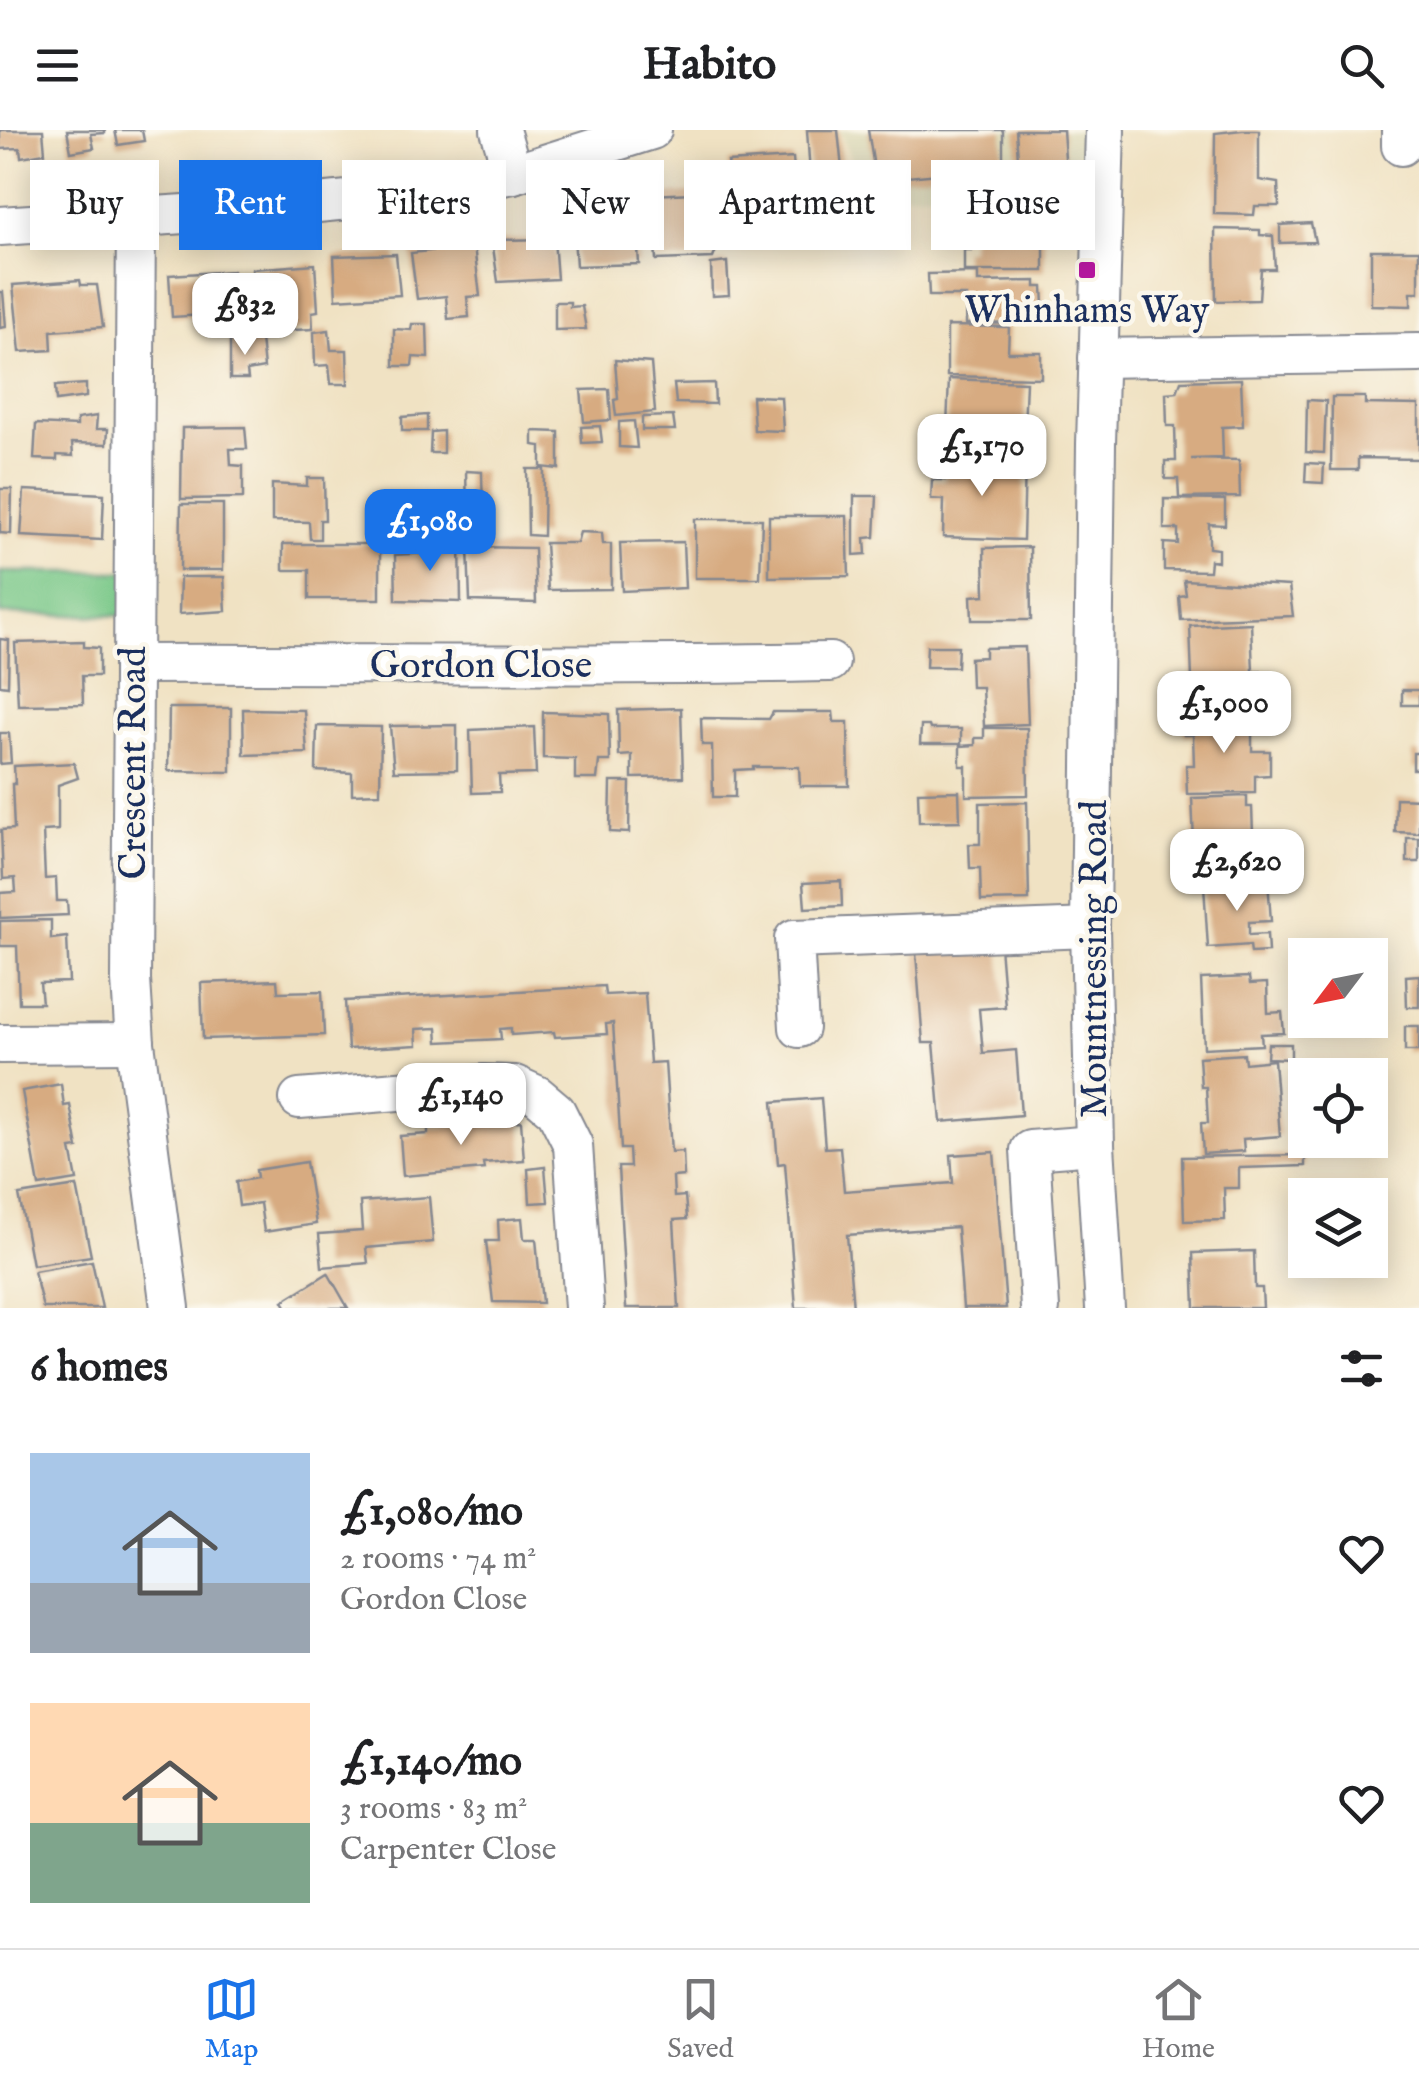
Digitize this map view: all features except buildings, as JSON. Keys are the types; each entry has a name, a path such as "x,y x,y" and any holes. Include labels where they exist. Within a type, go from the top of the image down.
{"street":[{"path":"500,130 513,174"},
{"path":"159,215 247,210 443,187 513,174 652,130"},
{"name":"Mountnessing Road","path":"1105,1308 1095,1144 1090,928 1098,358 1106,130"},
{"path":"0,226 30,224"},
{"name":"Crescent Road","path":"136,250 131,980 135,1043 170,1308"},
{"path":"1098,358 1419,353"},
{"name":"Gordon Close","path":"133,664 830,662"},
{"path":"798,1028 794,939 1090,928"},
{"path":"0,1044 135,1043"},
{"path":"299,1099 484,1084 515,1085 537,1095 556,1111 573,1145 584,1308"},
{"path":"1040,1308 1030,1150 1095,1144"}],"shaded area":[{"path":"839,130 1110,130 1114,189 1095,189 1095,160 931,160 931,193 911,194 911,160 851,160"}],"green space":[{"path":"0,572 134,572 133,616 0,614"}],"place":[{"name":"Whinhams Way","path":"1087,270"}]}
